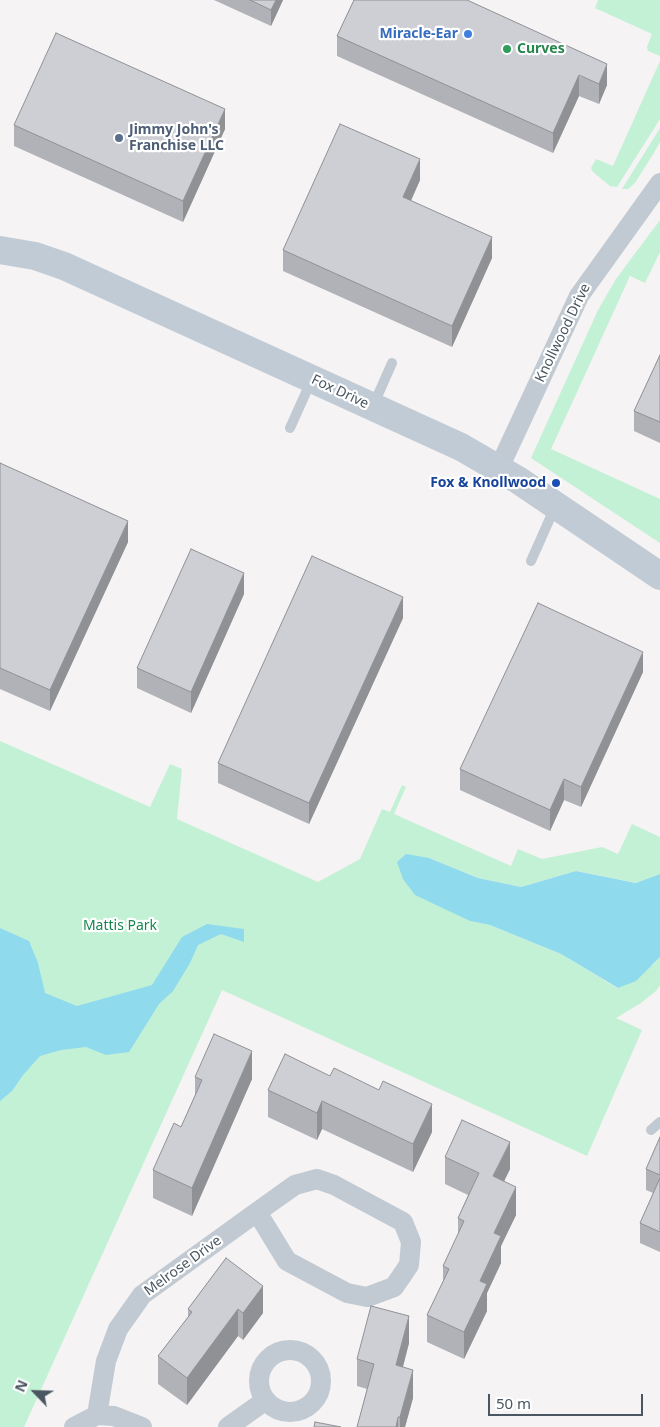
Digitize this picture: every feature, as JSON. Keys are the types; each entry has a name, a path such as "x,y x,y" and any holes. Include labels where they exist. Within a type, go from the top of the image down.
{"street":[{"name":"Knollwood Drive","path":"499,468 578,296 629,224 659,189"},
{"name":"Fox Drive","path":"0,250 35,256 64,266 461,447 499,468 660,576"},
{"name":"Melrose Drive","path":"97,1415 106,1361 118,1329 142,1295 257,1212 295,1185 317,1179 334,1185 403,1222 412,1242 410,1265 394,1288 367,1297 347,1292 287,1262 257,1212"},
{"path":"228,1427 266,1400"},
{"path":"74,1427 97,1415 114,1416 142,1427"}],"lane":[{"path":"373,407 392,363"},
{"path":"290,428 313,379"},
{"path":"531,561 555,507"},
{"path":"651,1130 660,1122"}],"green space":[{"path":"598,0 660,0 660,56 648,51 647,47 652,34 595,8"},
{"path":"660,61 660,119 617,187 610,186 593,172 591,168 596,159 613,166"},
{"path":"660,128 660,142 655,151 635,183 628,189 622,189"},
{"path":"660,220 660,252 645,283 630,276 551,449 660,499 660,543 531,458 598,310 616,279"},
{"name":"Mattis Park","path":"0,741 150,807 170,764 182,769 177,819 318,882 360,859 382,809 390,812 402,785 406,787 394,814 511,866 518,849 542,859 602,847 618,854 632,824 660,837 660,874 637,883 576,871 521,887 478,878 429,858 444,907 470,921 490,925 561,954 617,988 654,964 660,957 660,985 656,991 641,1003 616,1018 642,1030 587,1156 222,990 24,1427 0,1427"}],"water":[{"path":"406,854 429,858 478,878 521,887 576,871 636,883 660,874 660,957 636,981 618,988 561,954 490,925 470,921 415,895 403,879 397,862"},
{"path":"207,924 244,929 244,942 221,934 198,945 190,963 173,991 159,1004 129,1052 106,1055 86,1047 61,1050 40,1056 12,1091 0,1101 0,928 29,941 38,963 45,993 77,1006 152,985 182,937"}],"building":[{"path":"250,0 276,0 271,10"},
{"path":"354,0 467,0 607,64 599,84 579,75 553,133 337,36"},
{"name":"Jimmy John's Franchise LLC","path":"56,33 225,109 183,201 14,125"},
{"path":"340,124 420,159 403,197 492,237 452,326 283,250"},
{"path":"660,355 660,422 634,411"},
{"path":"0,463 128,521 50,690 0,668"},
{"path":"191,549 244,573 191,692 137,668"},
{"path":"312,556 403,597 309,803 218,763"},
{"path":"538,603 643,652 581,787 564,779 550,810 460,769"},
{"path":"214,1034 252,1051 192,1188 153,1170 174,1123 181,1127 202,1080 195,1077"},
{"path":"285,1054 330,1076 334,1068 379,1090 383,1081 432,1104 413,1144 322,1101 317,1113 268,1090"},
{"path":"462,1120 510,1142 493,1176 516,1187 494,1233 501,1236 480,1281 487,1284 464,1332 427,1315 449,1269 443,1266 464,1221 458,1218 479,1173 445,1157"},
{"path":"660,1137 660,1175 646,1169"},
{"path":"660,1178 660,1232 640,1223"},
{"path":"226,1258 263,1286 243,1313 238,1309 187,1378 158,1356 192,1312 188,1309"},
{"path":"371,1306 409,1316 396,1365 413,1370 396,1427 357,1427 374,1364 357,1359"},
{"path":"315,1422 341,1427 314,1427"}],"place":[{"name":"Miracle-Ear","path":"468,34"},
{"name":"Curves","path":"507,49"},
{"name":"Jimmy John's Franchise LLC","path":"119,138"},
{"name":"Fox & Knollwood","path":"556,483"}]}
